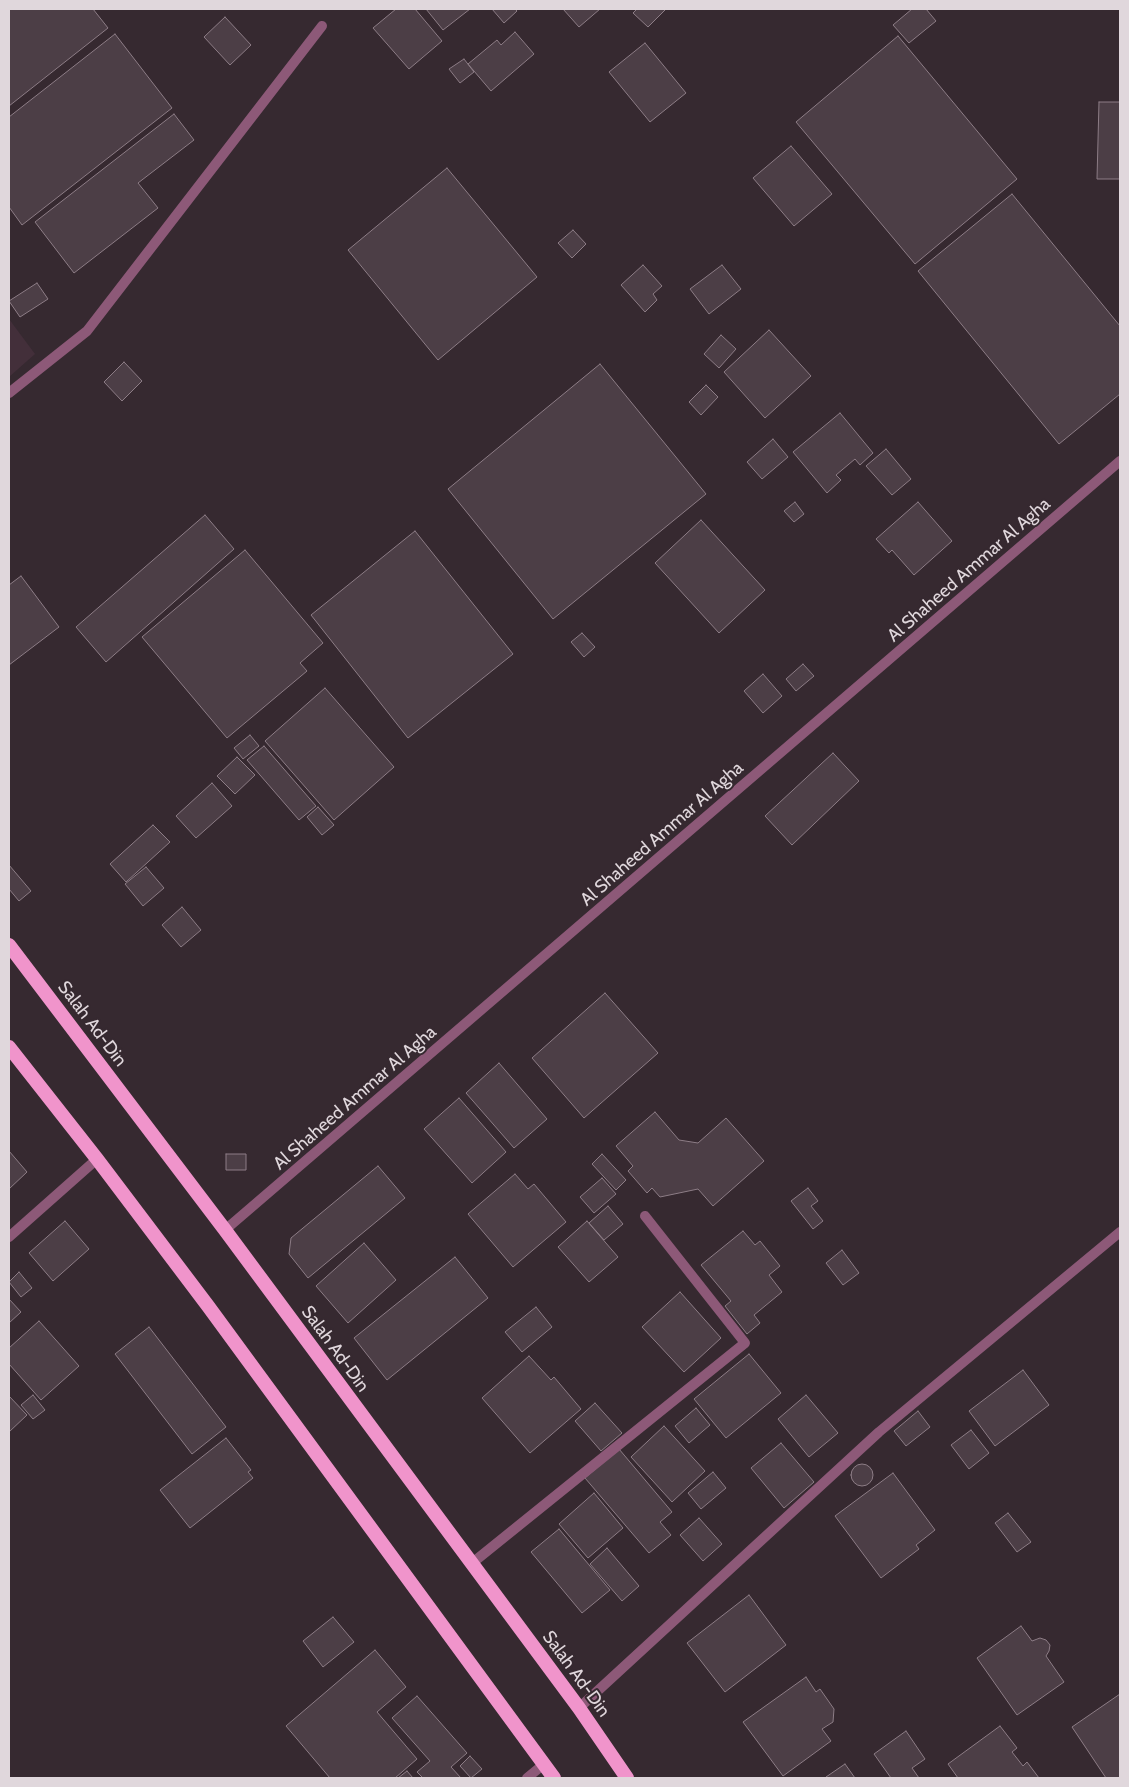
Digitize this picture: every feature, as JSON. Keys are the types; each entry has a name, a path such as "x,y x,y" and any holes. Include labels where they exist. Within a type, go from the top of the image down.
{"highway":[{"name":"Salah Ad-Din","path":"9,945 225,1230 470,1564 579,1708 627,1778"},
{"path":"9,1047 97,1159 243,1354 554,1778"}],"lane":[{"path":"9,394 87,331 322,26"},
{"name":"Al Shaheed Ammar Al Agha","path":"225,1230 1120,462"},
{"path":"9,1237 97,1159"},
{"path":"470,1564 745,1343 645,1216"},
{"path":"579,1708 879,1432 1120,1232"},
{"path":"527,1778 544,1764"}],"shaded area":[{"path":"9,319 35,354 9,377"}],"building":[{"path":"9,9 93,9 108,28 9,106"},
{"path":"396,9 415,9 442,41 409,69 373,28"},
{"path":"426,9 470,9 443,30"},
{"path":"492,9 515,9 517,11 504,23"},
{"path":"563,9 600,9 579,27"},
{"path":"637,9 666,9 648,27 633,13"},
{"path":"912,9 926,9 936,21 909,43 893,25"},
{"path":"225,17 251,45 230,65 204,37"},
{"path":"515,32 534,54 491,91 468,64 497,40 501,45"},
{"path":"115,34 172,108 22,225 9,207 9,117"},
{"path":"898,36 1017,179 915,264 796,122"},
{"path":"645,43 686,93 650,122 609,72"},
{"path":"464,59 474,72 460,83 449,69"},
{"path":"1099,102 1120,102 1120,179 1097,179"},
{"path":"174,114 194,140 138,183 158,208 74,273 35,222"},
{"path":"791,146 832,194 794,226 753,178"},
{"path":"447,168 537,277 438,360 348,250"},
{"path":"1012,194 1120,326 1120,394 1059,444 918,271"},
{"path":"573,230 586,244 572,258 558,243"},
{"path":"643,265 662,286 653,294 657,300 645,312 621,285"},
{"path":"722,265 741,289 709,314 690,289"},
{"path":"37,283 48,299 20,317 9,301"},
{"path":"769,330 811,376 765,418 724,372"},
{"path":"721,335 736,349 719,368 704,354"},
{"path":"124,362 142,381 122,401 104,382"},
{"path":"600,364 706,494 553,619 448,489"},
{"path":"706,385 718,397 701,415 689,402"},
{"path":"840,413 873,453 860,465 855,459 836,475 841,480 827,493 793,452"},
{"path":"773,439 788,457 762,479 747,462"},
{"path":"886,449 911,479 892,495 866,466"},
{"path":"795,502 804,514 794,522 784,511"},
{"path":"918,502 952,541 914,575 892,550 889,553 876,539"},
{"path":"205,515 234,549 106,662 76,627"},
{"path":"701,520 765,590 719,633 655,563"},
{"path":"415,531 513,654 408,738 311,615"},
{"path":"245,550 323,643 300,663 307,671 227,738 142,637"},
{"path":"21,576 59,627 9,665 9,585"},
{"path":"582,633 595,647 584,657 571,642"},
{"path":"803,664 814,676 796,691 786,679"},
{"path":"763,674 782,696 763,713 744,691"},
{"path":"325,688 394,767 334,820 265,741"},
{"path":"250,735 259,746 243,759 234,748"},
{"path":"264,746 316,806 299,820 247,760"},
{"path":"833,753 859,781 792,845 765,816"},
{"path":"237,757 255,775 235,794 217,776"},
{"path":"212,783 232,806 196,838 176,816"},
{"path":"318,807 334,825 322,835 307,817"},
{"path":"153,825 170,842 126,882 110,864"},
{"path":"9,865 31,891 19,901 9,889"},
{"path":"146,867 164,888 143,906 125,884"},
{"path":"182,907 201,930 181,947 162,925"},
{"path":"605,993 658,1053 584,1118 532,1058"},
{"path":"499,1063 547,1119 514,1148 466,1093"},
{"path":"459,1098 506,1152 472,1183 424,1129"},
{"path":"655,1112 679,1140 698,1143 726,1118 764,1161 713,1206 698,1189 660,1197 652,1188 647,1193 628,1171 633,1166 616,1146"},
{"path":"9,1151 27,1172 9,1189"},
{"path":"226,1154 246,1154 246,1170 226,1170"},
{"path":"602,1154 626,1180 616,1190 592,1164"},
{"path":"378,1166 405,1198 308,1278 289,1254 291,1238"},
{"path":"515,1174 528,1189 534,1184 566,1222 513,1267 468,1214"},
{"path":"602,1178 616,1194 594,1213 580,1197"},
{"path":"808,1188 818,1201 811,1206 823,1221 813,1229 791,1201"},
{"path":"608,1206 623,1224 604,1240 589,1223"},
{"path":"65,1221 89,1249 53,1281 29,1253"},
{"path":"587,1221 618,1257 589,1282 558,1247"},
{"path":"743,1231 755,1245 760,1241 780,1266 769,1275 782,1292 754,1315 760,1323 747,1334 725,1306 731,1301 701,1265"},
{"path":"364,1243 396,1280 348,1323 316,1286"},
{"path":"842,1250 859,1273 843,1285 826,1263"},
{"path":"455,1257 488,1298 387,1380 354,1338"},
{"path":"19,1272 32,1288 21,1297 9,1282"},
{"path":"680,1292 721,1338 684,1372 642,1327"},
{"path":"9,1299 21,1312 9,1323"},
{"path":"536,1307 552,1327 522,1352 505,1332"},
{"path":"39,1321 79,1366 41,1400 9,1364 9,1348"},
{"path":"149,1327 226,1427 192,1454 115,1354"},
{"path":"749,1354 781,1393 726,1438 694,1399"},
{"path":"529,1356 551,1380 554,1377 581,1409 530,1453 482,1398"},
{"path":"1023,1370 1049,1405 995,1446 969,1411"},
{"path":"33,1395 45,1410 33,1419 21,1405"},
{"path":"806,1395 838,1433 809,1457 778,1419"},
{"path":"9,1396 27,1415 9,1432"},
{"path":"595,1403 622,1433 601,1451 575,1421"},
{"path":"696,1408 710,1425 689,1443 675,1426"},
{"path":"918,1411 930,1427 906,1446 894,1431"},
{"path":"664,1426 705,1471 672,1502 631,1457"},
{"path":"971,1430 989,1453 969,1469 951,1445"},
{"path":"226,1438 251,1470 248,1472 253,1478 190,1528 160,1490"},
{"path":"781,1443 814,1482 784,1508 751,1468"},
{"path":"619,1449 672,1512 660,1522 671,1535 649,1553 585,1478"},
{"path":"862,1464 870,1467 873,1475 870,1483 862,1486 854,1483 851,1475 854,1467"},
{"path":"713,1472 726,1488 701,1509 688,1493"},
{"path":"893,1473 935,1530 916,1545 919,1549 881,1578 835,1516"},
{"path":"594,1493 623,1528 588,1558 559,1524"},
{"path":"1008,1513 1031,1542 1017,1552 995,1523"},
{"path":"699,1518 722,1544 703,1561 680,1535"},
{"path":"559,1529 610,1590 582,1613 531,1552"},
{"path":"607,1548 639,1586 622,1601 590,1564"},
{"path":"749,1595 786,1645 725,1692 687,1643"},
{"path":"333,1617 354,1642 323,1667 303,1641"},
{"path":"1021,1626 1032,1641 1040,1638 1046,1640 1050,1645 1046,1656 1064,1682 1017,1715 977,1658"},
{"path":"375,1650 406,1687 377,1712 417,1759 395,1778 330,1778 286,1726"},
{"path":"806,1677 816,1692 820,1689 834,1709 833,1722 822,1729 831,1741 783,1776 743,1722"},
{"path":"1120,1694 1120,1778 1106,1778 1072,1727"},
{"path":"417,1696 467,1753 451,1767 461,1778 423,1778 417,1772 430,1761 392,1718"},
{"path":"1000,1726 1017,1748 1012,1752 1023,1766 1027,1762 1039,1778 958,1778 948,1764"},
{"path":"906,1731 925,1759 912,1768 919,1778 891,1778 874,1754"},
{"path":"470,1756 482,1769 471,1778 460,1766"},
{"path":"845,1764 855,1778 826,1778 826,1777"},
{"path":"407,1771 413,1778 398,1778"}]}
